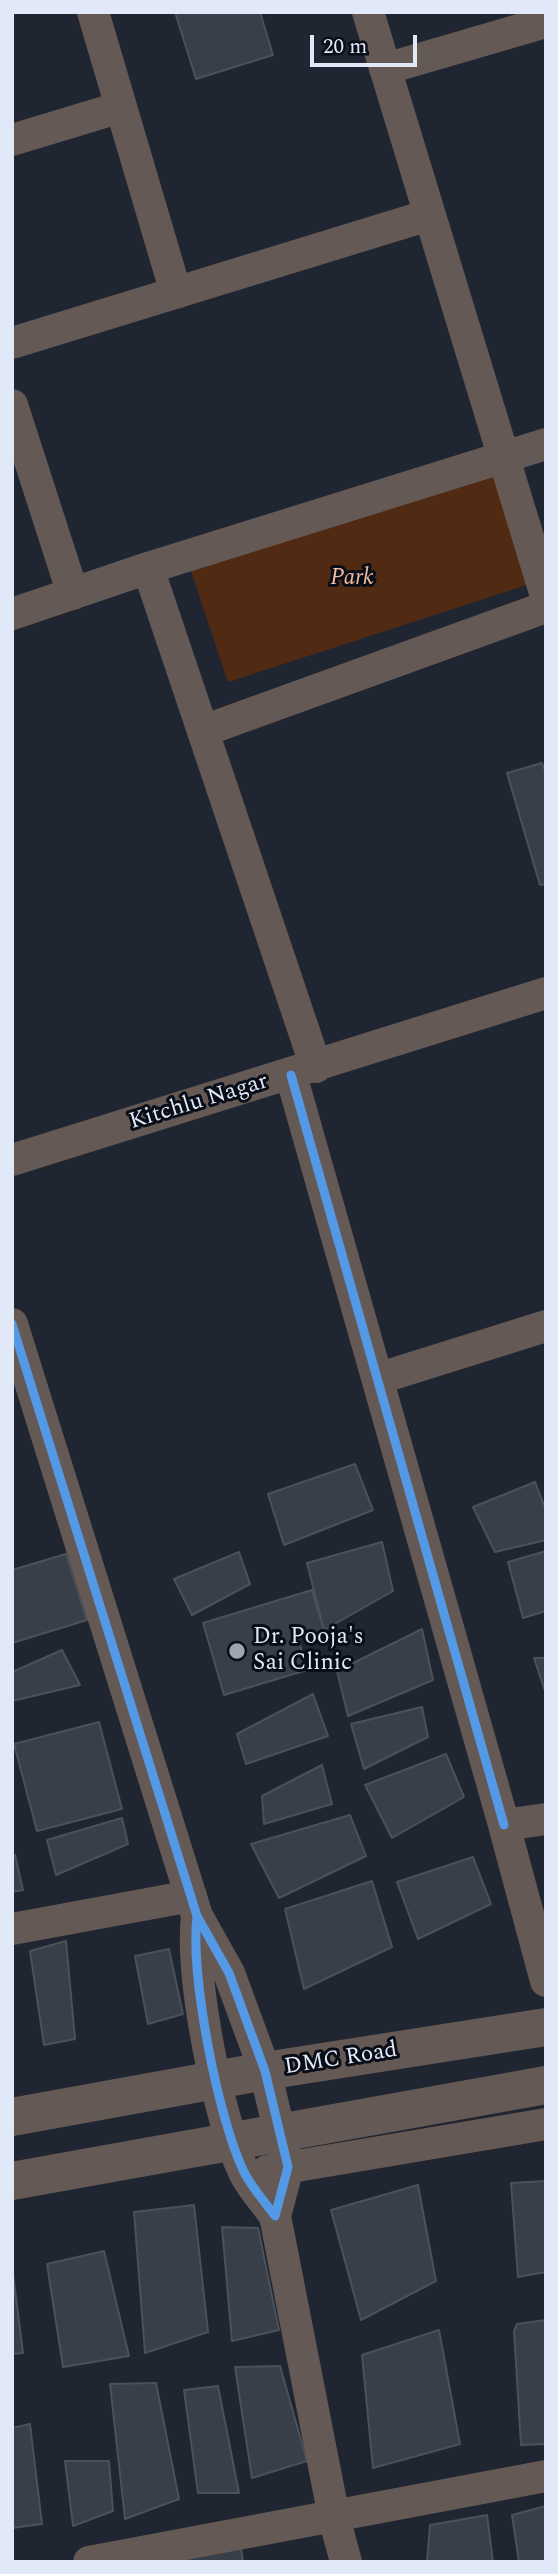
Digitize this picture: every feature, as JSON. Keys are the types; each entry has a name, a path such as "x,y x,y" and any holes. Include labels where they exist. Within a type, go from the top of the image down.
{"street":[{"path":"93,12 176,293"},
{"path":"368,12 546,596"},
{"path":"385,69 546,22"},
{"path":"12,140 121,107"},
{"path":"12,343 429,215"},
{"path":"12,405 73,594"},
{"path":"12,614 148,568 546,444"},
{"path":"148,568 203,731 303,1071 380,1378 546,1981"},
{"path":"203,731 546,607"},
{"name":"Kitchlu Nagar","path":"12,1160 546,993"},
{"path":"12,1324 194,1906 229,1973 265,2071 284,2149 275,2216 334,2517 346,2562"},
{"path":"380,1378 546,1326"},
{"path":"504,1825 546,1819"},
{"path":"12,1929 194,1906"},
{"path":"194,1906 194,1941 200,1993 217,2080 238,2157 275,2216"},
{"name":"DMC Road","path":"12,2117 265,2071 546,2027"},
{"path":"12,2181 238,2157 284,2149 546,2085"},
{"path":"284,2149 546,2123"},
{"path":"89,2562 125,2558 546,2476"}],"green space":[{"name":"Park","path":"493,470 530,584 228,682 190,568"}],"building":[{"path":"175,12 260,12 273,55 196,79"},
{"path":"542,763 546,774 546,884 540,885 507,773"},
{"path":"355,1464 373,1510 284,1545 268,1494"},
{"path":"535,1482 546,1510 546,1540 495,1552 473,1507"},
{"path":"382,1542 393,1591 324,1630 307,1563"},
{"path":"546,1551 546,1611 523,1618 508,1562"},
{"path":"239,1552 250,1584 192,1615 174,1579"},
{"path":"66,1554 87,1620 12,1643 12,1570"},
{"path":"312,1590 324,1630 298,1638 307,1670 224,1695 203,1623"},
{"path":"422,1629 433,1680 348,1716 337,1671"},
{"path":"62,1650 80,1685 12,1701 12,1672"},
{"path":"534,1658 546,1658 546,1694"},
{"path":"313,1694 328,1736 246,1764 237,1734"},
{"path":"422,1707 428,1737 364,1769 351,1724"},
{"path":"99,1722 122,1809 37,1831 14,1744"},
{"path":"446,1754 464,1797 392,1838 365,1785"},
{"path":"322,1765 332,1804 264,1824 262,1796"},
{"path":"350,1815 366,1856 279,1898 251,1844"},
{"path":"122,1818 128,1844 56,1875 47,1840"},
{"path":"12,1855 15,1855 23,1890 12,1892"},
{"path":"473,1857 491,1904 418,1939 397,1882"},
{"path":"372,1881 392,1947 304,1989 285,1909"},
{"path":"66,1941 75,2039 44,2045 30,1951"},
{"path":"169,1949 183,2014 148,2024 135,1956"},
{"path":"546,2181 546,2272 518,2277 511,2183"},
{"path":"418,2185 436,2281 361,2320 331,2210"},
{"path":"194,2205 208,2332 145,2353 134,2212"},
{"path":"222,2227 258,2228 279,2330 232,2341"},
{"path":"104,2251 129,2356 63,2367 47,2264"},
{"path":"12,2266 23,2353 12,2354"},
{"path":"546,2320 546,2444 521,2445 514,2331 517,2324"},
{"path":"439,2330 460,2444 373,2468 362,2355"},
{"path":"280,2366 307,2461 252,2478 235,2367"},
{"path":"156,2383 179,2499 125,2519 110,2384"},
{"path":"218,2386 239,2493 198,2493 184,2390"},
{"path":"30,2424 42,2524 12,2528 12,2428"},
{"path":"65,2461 109,2461 113,2511 73,2526"},
{"path":"546,2506 546,2562 519,2562 512,2515"},
{"path":"487,2515 493,2562 427,2562 430,2525"},
{"path":"241,2547 243,2562 158,2562"}],"cycle path":[{"path":"291,1075 504,1825"},
{"path":"12,1324 197,1916 229,1973 265,2071 288,2167 275,2216 244,2172 225,2118 202,2009 196,1942 197,1916"}],"place":[{"name":"Dr. Pooja's Sai Clinic","path":"237,1651"}]}
